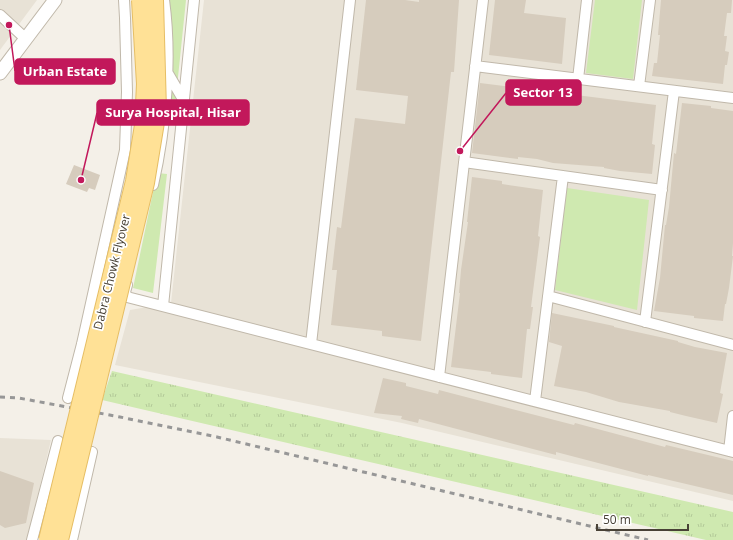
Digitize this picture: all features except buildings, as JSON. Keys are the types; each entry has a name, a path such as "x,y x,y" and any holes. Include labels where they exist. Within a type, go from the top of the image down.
{"main road":[{"name":"Dabra Chowk Flyover","path":"47,540 135,175 143,125 145,84 140,0"},
{"name":"Dabra Chowk Flyover","path":"60,540 146,183 158,110 155,0"}],"street":[{"path":"0,73 55,0"},
{"path":"68,398 82,344 125,150 127,92 124,0"},
{"path":"164,0 168,27 166,100 159,157 148,206 125,292 128,297 731,452 733,416"},
{"path":"163,306 194,0"},
{"path":"311,344 350,0"},
{"path":"439,377 483,0"},
{"path":"578,79 587,0"},
{"path":"639,86 650,0"},
{"path":"0,15 26,39"},
{"path":"475,66 733,98"},
{"path":"166,70 184,102"},
{"path":"646,322 674,91"},
{"path":"464,162 662,190"},
{"path":"535,401 563,176"},
{"path":"548,296 733,345"},
{"path":"32,540 58,442"},
{"path":"72,540 92,452"}],"shaded area":[{"path":"0,0 37,0 0,50"},
{"path":"204,0 733,0 733,501 402,423 115,365 130,310 171,303"},
{"path":"0,438 51,440 27,540 0,540"}],"green space":[{"path":"167,0 186,0 175,106 170,105"},
{"path":"595,0 642,0 633,79 586,73"},
{"path":"157,173 167,174 153,293 133,288"},
{"path":"567,188 649,200 637,310 555,290"},
{"path":"112,371 733,512 733,540 706,540 102,400"}],"railway":[{"path":"0,397 19,398 217,437 648,540"}],"place":[{"name":"Urban Estate","path":"9,25"},
{"name":"Sector 13","path":"460,151"},
{"name":"Surya Hospital, Hisar","path":"81,180"}]}
